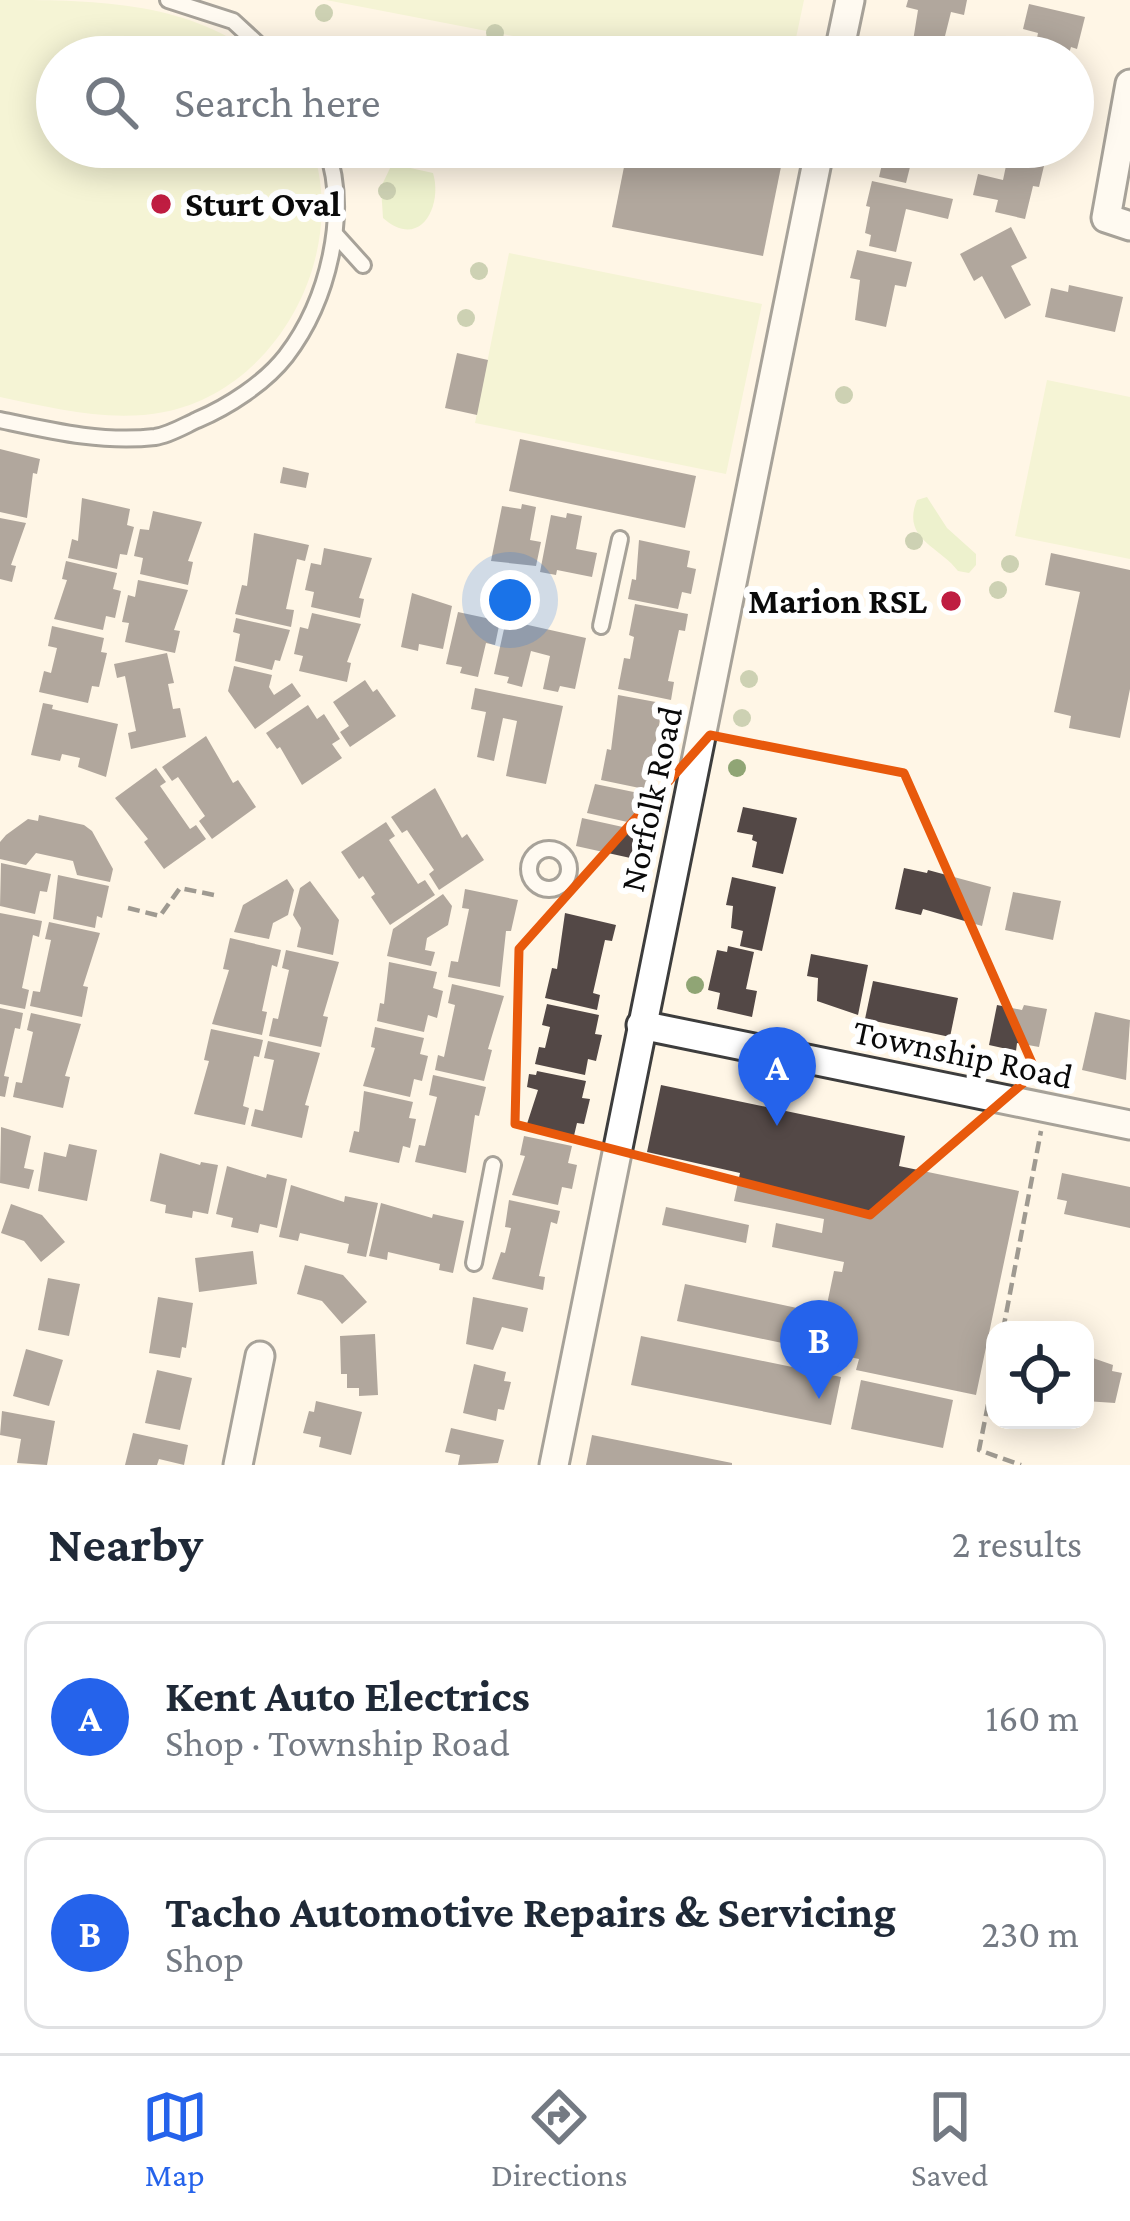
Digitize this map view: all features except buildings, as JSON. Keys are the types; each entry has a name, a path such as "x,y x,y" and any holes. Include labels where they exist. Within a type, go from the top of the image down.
{"street":[{"path":"842,36 850,0"},
{"path":"1130,84 1106,218 1130,226"},
{"name":"Norfolk Road","path":"554,1465 816,168"},
{"name":"Township Road","path":"641,1025 1130,1125"},
{"path":"238,1465 260,1355"}],"lane":[{"path":"168,0 233,21 249,36"},
{"path":"0,420 84,438 159,436 226,408 285,358 321,293 334,234 333,168"},
{"path":"334,234 363,265"},
{"path":"601,626 620,539"},
{"path":"474,1263 493,1166"}],"path":[{"path":"128,908 160,916 180,888 214,895"},
{"path":"1005,1321 1046,1108"},
{"path":"986,1415 979,1450 1021,1465"}],"highlighted area":[{"path":"710,735 904,773 1036,1072 870,1215 515,1124 519,949"}],"green space":[{"name":"Sturt Oval","path":"0,0 136,7 226,36 36,36 36,168 317,168 320,231 311,273 294,312 270,347 240,376 204,399 164,412 82,413 0,397"},
{"path":"326,0 804,0 796,36 513,36"},
{"path":"390,168 433,173 435,199 426,220 408,230 383,218 381,187"},
{"path":"509,253 762,304 726,474 475,423"},
{"path":"1047,380 1130,397 1130,559 1015,536"},
{"path":"927,497 947,528 976,554 976,565 969,573 958,571 918,533 913,513 917,500"}],"place":[{"name":"Sturt Oval","path":"161,204"},
{"name":"Marion RSL","path":"951,601"},
{"name":"Kent Auto Electrics","path":"777,1126"},
{"name":"Tacho Automotive Repairs & Servicing","path":"819,1399"}]}
